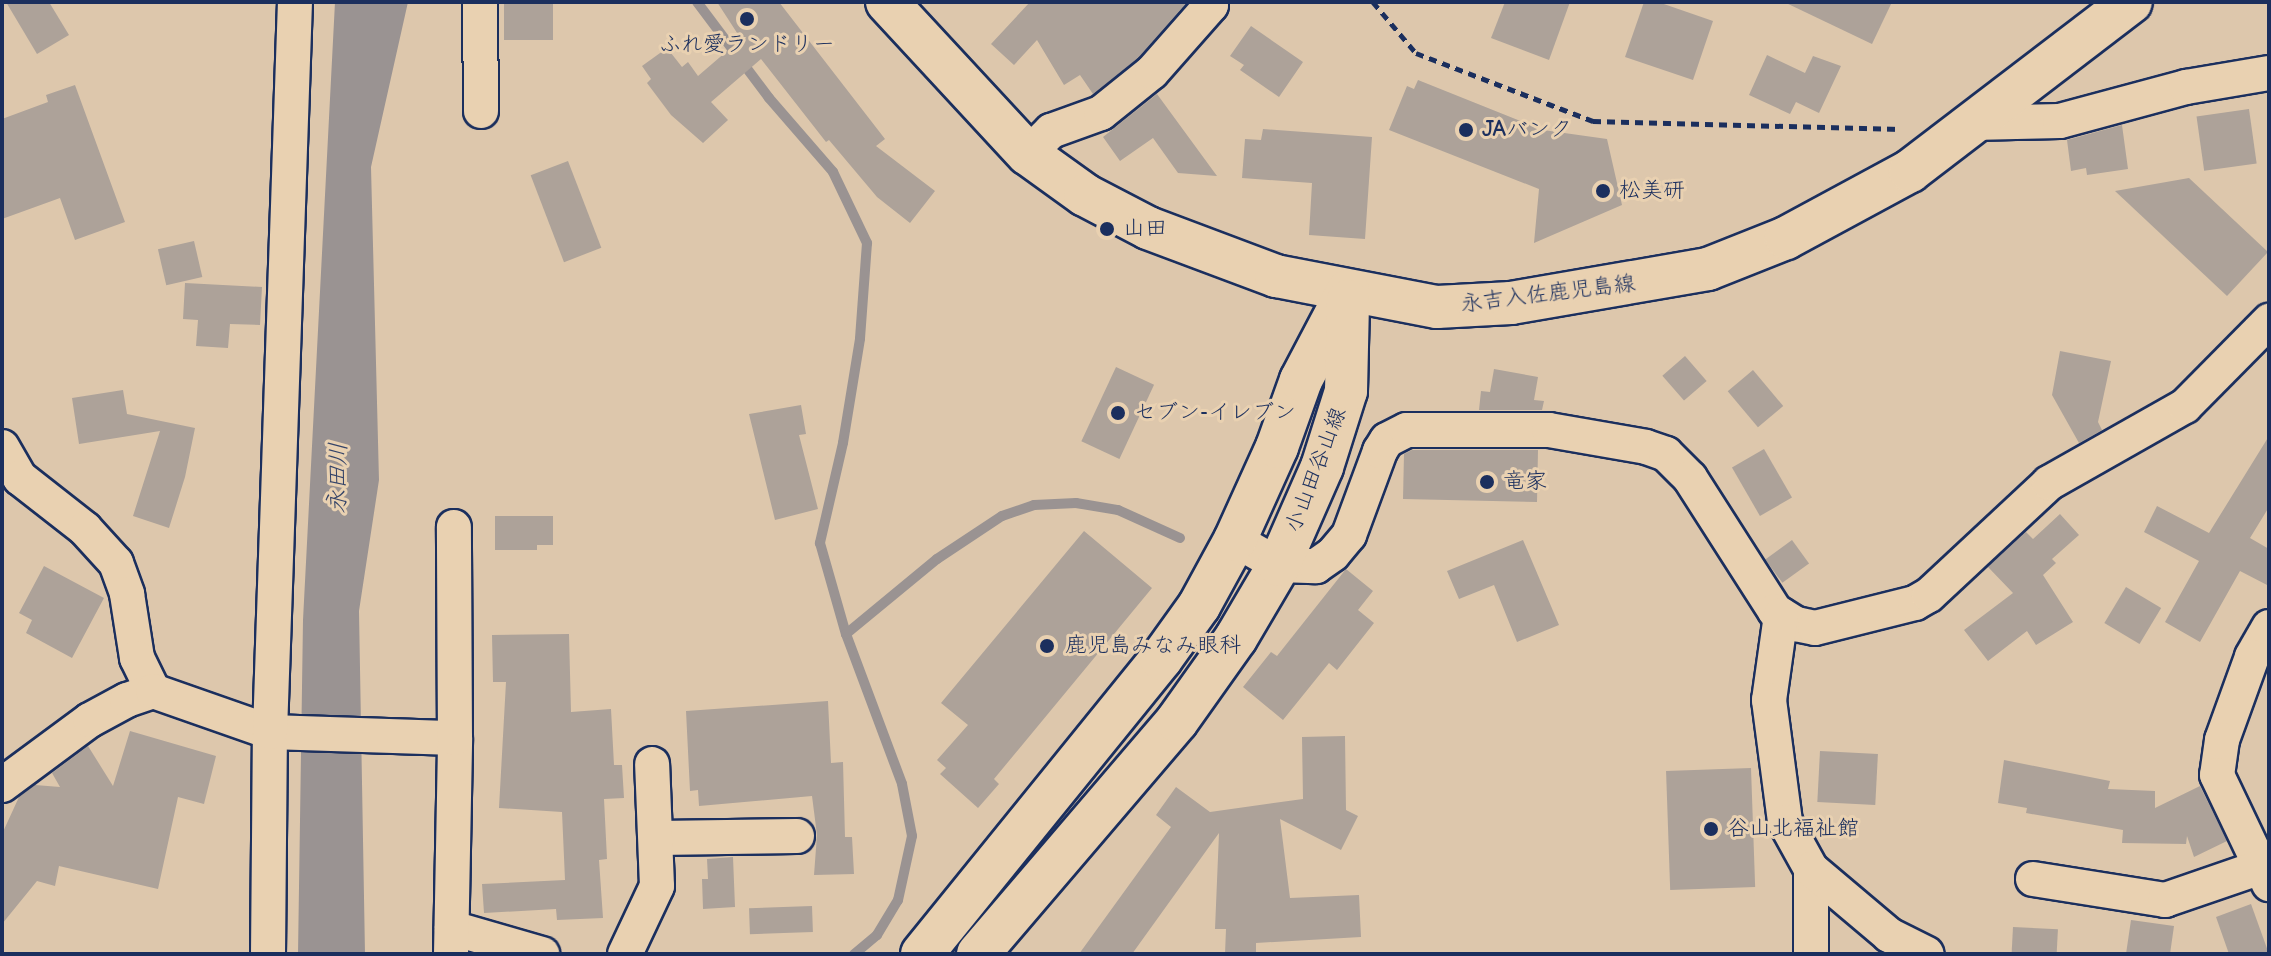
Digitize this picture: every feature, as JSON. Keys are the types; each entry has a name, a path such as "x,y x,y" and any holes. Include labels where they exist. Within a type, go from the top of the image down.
{"main road":[{"name":"永吉入佐鹿児島線","path":"887,2 1028,154 1085,195 1148,228 1276,276 1437,307 1496,304 1599,290 1708,269 1786,238 1910,171 2131,2"},
{"name":"小山田谷山線","path":"922,954 1161,659 1199,606 1235,540 1277,447 1301,380 1348,291"},
{"name":"小山田谷山線","path":"978,954 1177,721 1236,638 1279,565 1322,467 1346,391 1348,291"}],"street":[{"path":"268,954 270,732 295,2"},
{"path":"480,2 481,111"},
{"path":"1028,154 1051,131 1101,113 1152,72 1211,5 1210,2"},
{"path":"1972,123 2060,121 2186,87 2269,73"},
{"path":"1235,540 1279,565 1316,566 1333,554 1349,535 1387,440 1407,430 1549,430 1646,447 1673,460 1690,478 1766,598 1781,615 1796,624 1815,628 1915,603 1929,595 2049,483 2185,406 2269,321"},
{"path":"2,447 20,478 85,529 116,563 127,594 137,658 153,691"},
{"path":"454,527 455,738 451,941 542,954"},
{"path":"1781,615 1769,700 1785,822 1811,869 1889,935 1927,954"},
{"path":"2033,879 2165,900 2266,875 2217,775 2222,740 2252,657 2269,627"},
{"path":"2,785 90,720 127,700 153,691 270,732 455,738"},
{"path":"625,954 657,886 652,764"},
{"path":"657,838 797,836"},
{"path":"1811,869 1811,954"}],"path":[{"path":"1373,2 1416,53 1593,121 1907,130"}],"water":[{"name":"永田川","path":"335,2 408,2 371,167 379,480 359,611 365,954 298,954 303,620"}],"building":[{"path":"6,2 49,2 69,35 37,54"},
{"path":"504,2 553,2 553,40 504,40"},
{"path":"717,2 779,2 885,139 876,146 935,191 910,223 877,197 829,140 826,142 761,59 711,102 728,120 703,143 671,115 647,83 651,79 642,66 667,48 682,67 688,62 698,76 741,39"},
{"path":"1030,2 1187,2 1138,58 1093,94 1080,75 1064,85 1037,40 1014,65 991,44"},
{"path":"1505,2 1570,2 1549,60 1491,38"},
{"path":"1644,2 1658,2 1713,21 1693,80 1625,57"},
{"path":"1784,2 1892,2 1872,44"},
{"path":"1251,26 1303,62 1279,97 1240,70 1244,65 1230,56"},
{"path":"1767,55 1805,73 1813,56 1841,66 1819,113 1796,102 1790,114 1749,95"},
{"path":"1418,80 1543,130 1607,139 1622,205 1534,243 1539,189 1389,130 1407,86 1414,89"},
{"path":"75,85 125,222 75,240 60,198 2,219 2,119 48,102 46,95"},
{"path":"1157,94 1217,176 1178,173 1153,138 1120,161 1103,137"},
{"path":"2249,109 2257,163 2204,171 2197,116"},
{"path":"2122,125 2128,169 2087,175 2086,168 2071,171 2067,140"},
{"path":"1263,129 1372,137 1365,239 1309,235 1312,183 1242,178 1245,139 1261,140"},
{"path":"568,161 601,248 564,262 531,175"},
{"path":"2189,178 2268,252 2227,296 2115,191"},
{"path":"194,241 202,277 166,285 158,249"},
{"path":"185,283 262,287 260,325 230,324 228,348 196,346 198,320 183,319"},
{"path":"2060,351 2111,361 2098,422 2102,430 2079,443 2052,395"},
{"path":"1685,356 1707,381 1684,401 1662,376"},
{"name":"セブン-イレブン","path":"1116,367 1154,385 1119,459 1081,441"},
{"path":"1494,369 1538,377 1534,400 1544,401 1542,410 1479,410 1481,391 1490,392"},
{"path":"1753,370 1783,406 1758,427 1728,391"},
{"path":"123,390 127,414 195,428 185,477 169,528 133,516 160,431 79,444 72,398"},
{"path":"801,405 806,434 799,435 818,509 775,520 749,414"},
{"path":"2269,436 2269,507 2250,538 2269,549 2269,586 2240,571 2200,642 2165,622 2199,561 2144,532 2157,506 2209,533"},
{"path":"1764,449 1792,497 1760,516 1732,468"},
{"path":"1412,450 1538,450 1537,502 1403,499 1404,454"},
{"path":"2060,514 2079,535 2052,559 2056,563 2043,575 2073,622 2036,645 2027,631 1988,661 1964,630 2013,593 1988,567 2026,532 2033,539"},
{"path":"495,516 553,516 553,545 537,545 537,550 495,550"},
{"name":"鹿児島みなみ眼科","path":"1084,531 1152,588 994,779 999,784 978,808 940,774 946,768 937,760 968,725 941,703"},
{"path":"1523,540 1559,625 1517,642 1494,585 1459,599 1447,571"},
{"path":"1792,540 1809,563 1782,583 1765,559"},
{"path":"44,566 104,598 72,658 26,633 32,620 19,613"},
{"path":"1346,569 1373,591 1358,610 1374,623 1337,670 1329,663 1283,720 1243,687 1271,652 1277,656"},
{"path":"2126,587 2161,608 2140,644 2104,623"},
{"path":"569,634 571,712 611,709 614,765 622,765 624,798 604,799 607,859 599,860 603,918 557,920 556,909 484,913 482,884 565,880 562,812 499,808 506,682 493,682 492,635"},
{"path":"828,701 831,763 843,762 845,837 852,837 854,874 814,875 817,835 812,796 699,806 698,790 690,791 686,711"},
{"path":"130,731 216,756 204,804 178,797 158,889 59,866 55,886 37,881 2,924 2,834 19,797 35,785 60,787 52,773 88,746 113,786"},
{"path":"1345,736 1346,810 1358,816 1341,850 1280,819 1290,898 1359,895 1361,937 1256,943 1256,954 1225,954 1226,929 1215,929 1219,833 1132,954 1079,954 1171,827 1156,815 1176,787 1210,812 1303,799 1302,737"},
{"path":"1820,751 1878,754 1875,805 1817,802"},
{"path":"2004,760 2110,781 2108,789 2155,791 2155,808 2200,786 2227,841 2194,857 2187,836 2186,844 2122,843 2123,830 2026,813 2027,808 1998,803"},
{"name":"谷山北福祉館","path":"1751,768 1755,887 1670,890 1666,771"},
{"path":"733,857 735,907 703,909 702,879 708,879 707,859"},
{"path":"2251,904 2269,954 2229,954 2216,917"},
{"path":"812,906 813,932 750,934 749,908"},
{"path":"2131,920 2174,926 2170,954 2126,954"},
{"path":"2013,927 2058,929 2057,954 2012,954"}],"waterway":[{"path":"697,2 769,98 833,172 867,243 860,339 843,443 820,543 846,634 902,784 912,836 898,900 877,935 854,954"},
{"path":"846,634 937,559 1002,516 1034,505 1076,503 1118,510 1180,538"}],"place":[{"name":"ふれ愛ランドリー","path":"747,19"},
{"name":"JAバンク","path":"1466,130"},
{"name":"松美研","path":"1603,191"},
{"name":"山田","path":"1107,229"},
{"name":"セブン-イレブン","path":"1118,413"},
{"name":"竜家","path":"1487,482"},
{"name":"鹿児島みなみ眼科","path":"1047,646"},
{"name":"谷山北福祉館","path":"1711,829"}]}
